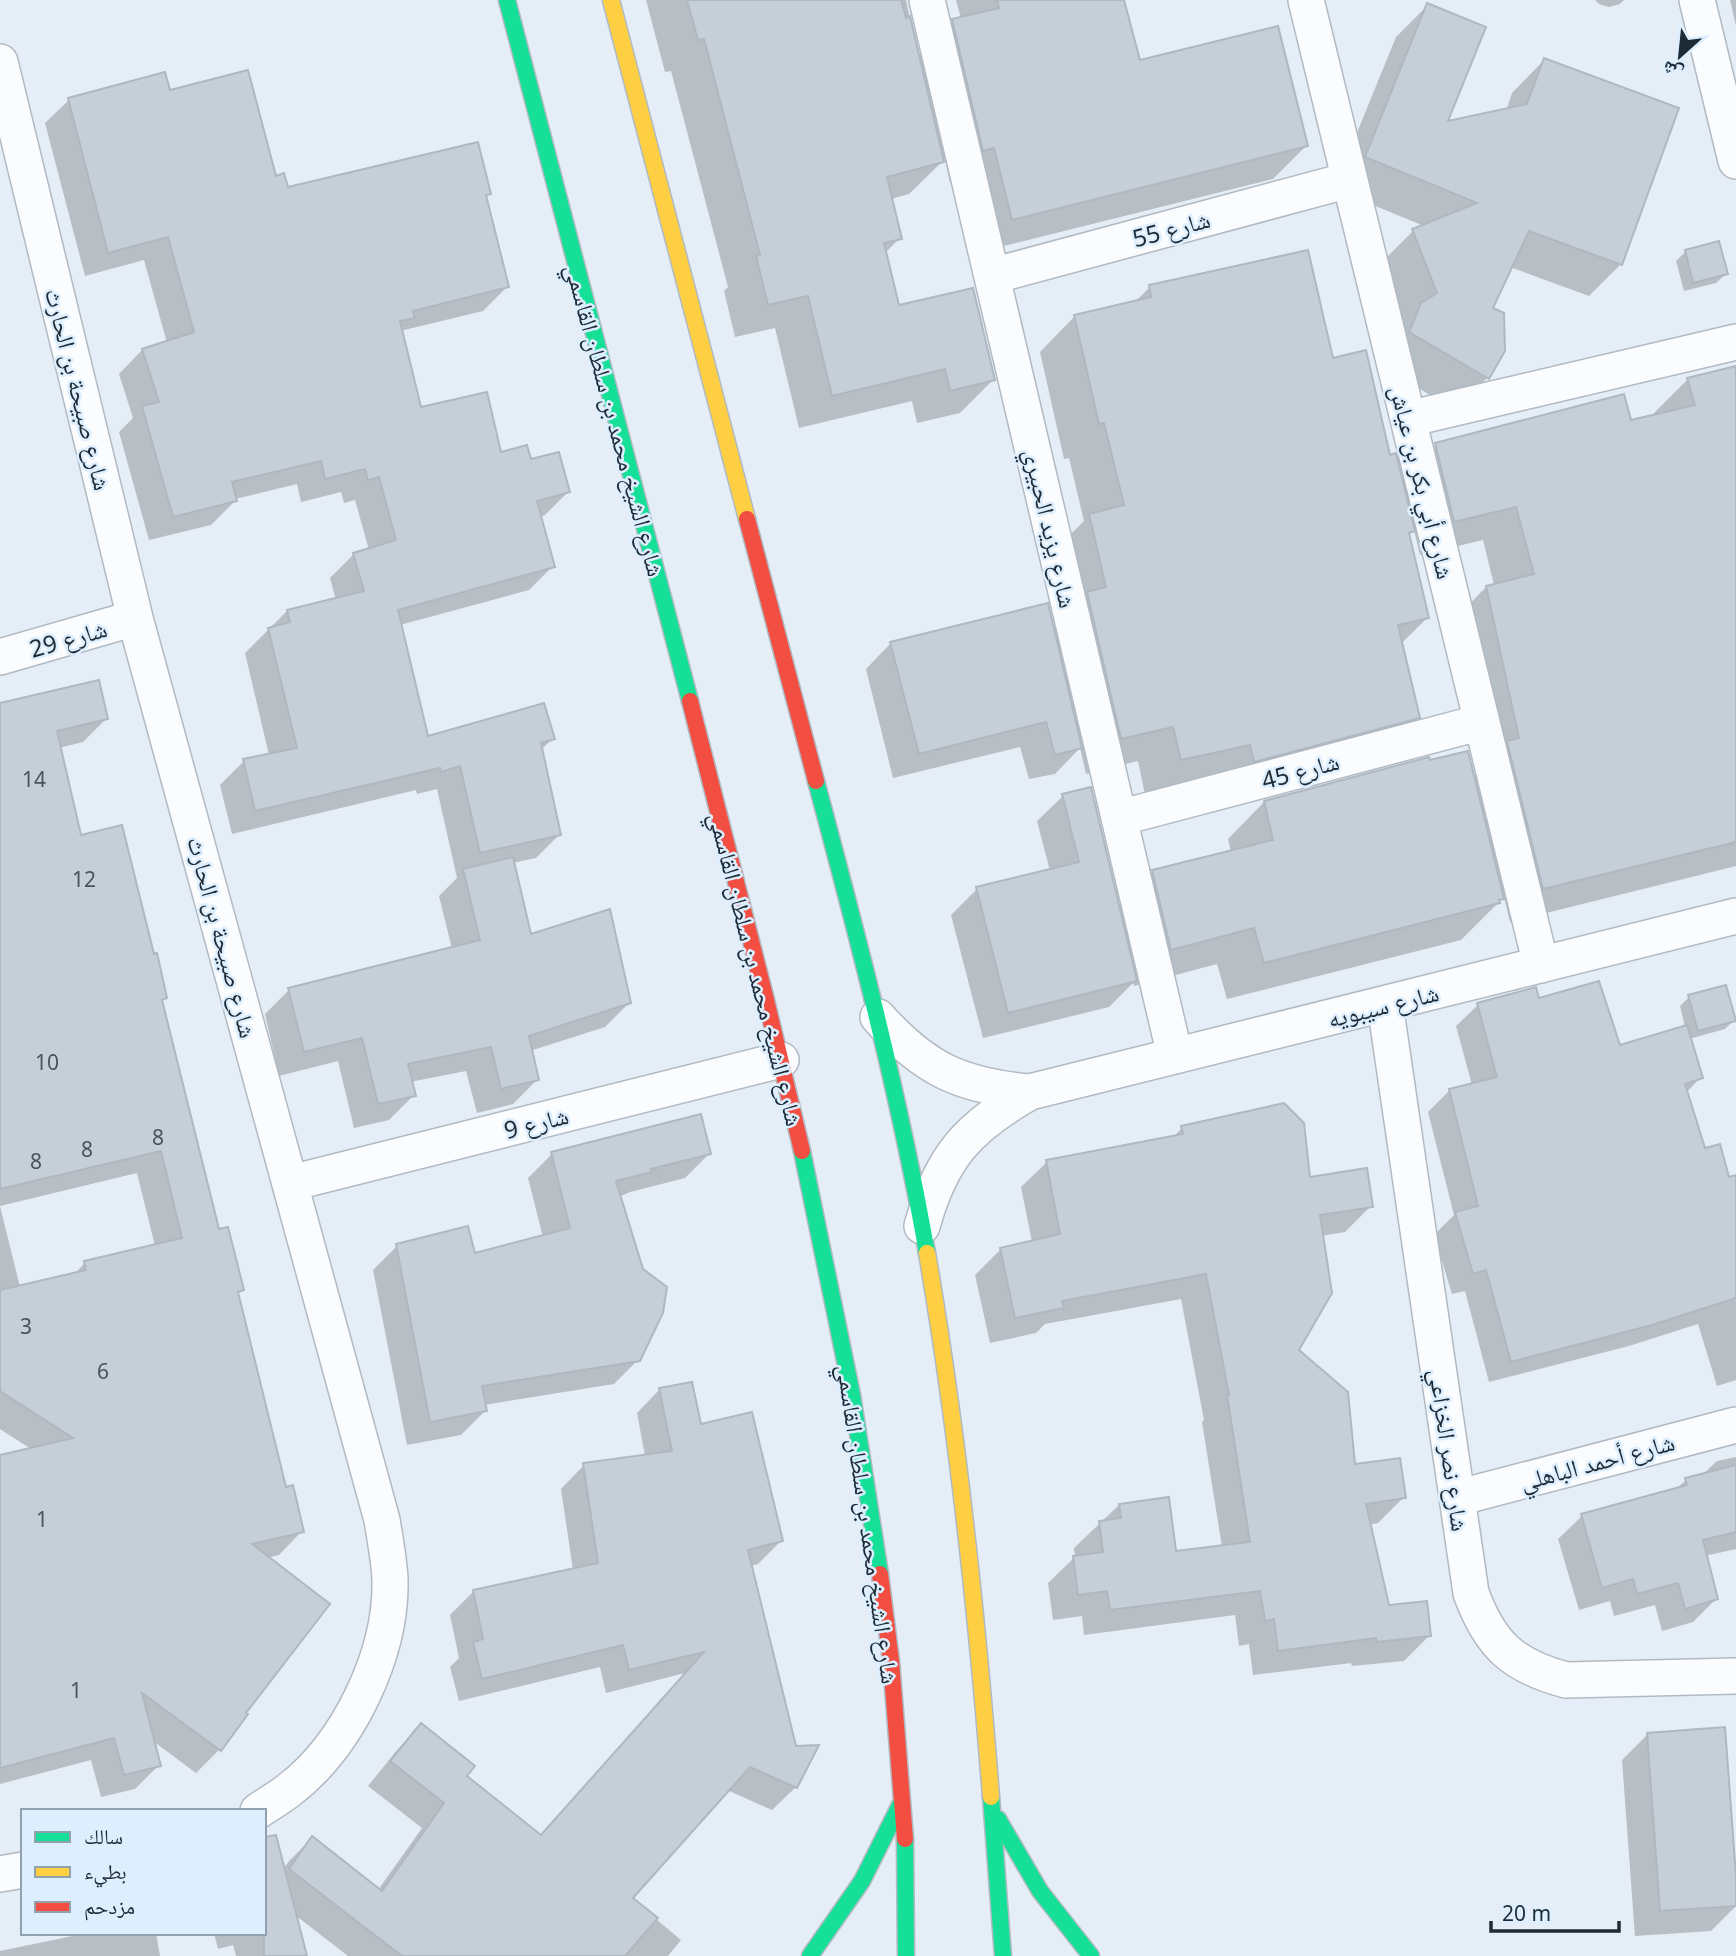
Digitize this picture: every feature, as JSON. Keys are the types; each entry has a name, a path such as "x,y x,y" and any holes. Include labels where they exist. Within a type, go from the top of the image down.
{"main road":[{"name":"شارع الشيخ محمد بن سلطان القاسمي","path":"507,0 752,941 824,1249 858,1431 886,1613 904,1797 906,1956"},
{"path":"611,0 878,1017 922,1226 948,1384 970,1544 1003,1956"},
{"path":"810,1956 862,1881 904,1797"},
{"path":"992,1810 1039,1891 1066,1929 1091,1956"}],"street":[{"name":"شارع يزيد الحبيري","path":"927,0 1175,1056"},
{"name":"شارع أبي بكر بن عياش","path":"1306,0 1541,965"},
{"path":"1697,0 1728,94 1736,162"},
{"name":"شارع صبيحة بن الحارث","path":"0,62 135,618 382,1520 390,1580 384,1639 364,1696 332,1746 290,1789 261,1809"},
{"name":"شارع 55","path":"992,276 1349,180"},
{"path":"1408,419 1736,342"},
{"name":"شارع 29","path":"0,657 135,618"},
{"name":"شارع 45","path":"1119,818 1482,722"},
{"name":"شارع سيبويه","path":"878,1017 901,1043 929,1064 961,1080 995,1089 1030,1091 1736,916"},
{"name":"شارع نصر الخزاعي","path":"1385,1004 1471,1593 1481,1619 1495,1642 1516,1660 1539,1673 1566,1680 1736,1676"},
{"name":"شارع 9","path":"291,1183 780,1060"},
{"name":"شارع سيبويه","path":"922,1226 932,1192 949,1160 971,1132 998,1110 1030,1091"},
{"name":"شارع أحمد الباهلي","path":"1457,1498 1736,1425"},
{"path":"0,1874 21,1870"}],"building":[{"path":"687,0 901,0 906,18 910,16 944,162 887,177 902,239 884,243 899,305 973,288 995,380 950,391 945,369 832,396 808,296 768,305 756,256 760,255 704,39 698,40"},
{"path":"997,0 1124,0 1140,60 1278,26 1308,146 1012,220 994,148 983,151 952,19 999,8"},
{"path":"1427,3 1486,27 1448,121 1527,104 1544,58 1679,108 1622,265 1529,231 1493,308 1504,313 1505,351 1489,379 1409,332 1421,303 1437,293 1412,229 1477,203 1365,157"},
{"path":"248,70 276,176 284,173 288,187 478,142 491,194 486,195 509,287 413,311 415,318 400,321 421,407 487,392 501,452 527,445 531,459 559,452 570,492 537,501 555,567 398,610 428,736 544,703 555,739 541,743 561,835 480,853 460,766 441,772 440,768 255,811 243,759 297,748 268,628 290,622 287,610 364,591 353,553 396,540 379,477 368,480 365,469 325,479 321,461 232,482 237,501 173,517 142,406 159,402 142,349 194,332 168,237 108,253 68,98 165,72 170,90"},
{"path":"1719,241 1728,274 1693,283 1685,250"},
{"path":"1308,250 1333,358 1366,350 1390,455 1396,453 1415,531 1409,533 1429,618 1398,625 1420,718 1254,762 1250,745 1181,760 1173,727 1121,739 1087,592 1106,587 1089,514 1124,505 1104,423 1099,424 1074,315 1151,297 1149,285"},
{"path":"1736,366 1736,842 1543,889 1507,741 1519,738 1486,586 1534,574 1516,507 1454,522 1435,443 1624,394 1631,420 1695,405 1687,378"},
{"path":"1048,603 1082,748 1055,755 1046,722 919,754 890,642"},
{"path":"99,680 108,719 57,731 81,835 122,825 154,954 157,953 167,998 162,1000 219,1229 228,1227 244,1290 238,1292 286,1487 293,1485 304,1532 252,1544 330,1604 246,1713 248,1714 221,1751 142,1693 161,1766 124,1775 114,1738 0,1768 0,1455 73,1438 0,1391 0,1290 86,1270 84,1261 182,1238 161,1151 0,1189 0,703"},
{"path":"1468,751 1504,899 1499,900 1500,903 1264,963 1254,928 1171,950 1152,870 1273,840 1264,801 1429,757 1430,760"},
{"path":"1091,787 1137,981 1008,1013 976,887 1079,862 1062,794"},
{"path":"513,857 531,934 610,909 631,1003 529,1036 539,1080 501,1089 491,1047 408,1064 416,1096 378,1104 362,1038 304,1052 288,988 480,940 463,869"},
{"path":"1599,981 1620,1045 1687,1025 1703,1078 1685,1084 1705,1148 1720,1144 1729,1177 1736,1175 1736,1298 1652,1325 1511,1362 1486,1270 1473,1274 1455,1212 1478,1206 1449,1089 1497,1077 1477,1003 1536,987 1539,998"},
{"path":"1726,985 1736,1021 1698,1031 1688,995"},
{"path":"1284,1103 1304,1123 1310,1177 1367,1168 1373,1207 1320,1215 1332,1293 1299,1350 1348,1392 1355,1464 1400,1458 1406,1498 1366,1504 1389,1605 1427,1601 1431,1636 1377,1642 1376,1638 1278,1651 1274,1619 1265,1621 1260,1591 1110,1610 1107,1591 1078,1595 1073,1556 1103,1552 1099,1521 1121,1518 1119,1504 1169,1497 1176,1551 1250,1542 1229,1395 1206,1274 1062,1301 1064,1308 1015,1318 1000,1248 1060,1234 1046,1160 1183,1134 1181,1126"},
{"path":"701,1114 711,1154 616,1181 643,1269 667,1287 663,1313 640,1361 482,1386 487,1411 430,1422 396,1244 468,1226 475,1253 570,1228 551,1152"},
{"path":"692,1382 701,1424 752,1412 783,1541 748,1550 796,1746 819,1745 797,1788 750,1767 633,1898 658,1918 625,1956 402,1956 289,1869 312,1836 382,1891 444,1803 390,1761 421,1723 475,1766 467,1776 541,1835 704,1652 629,1670 623,1645 482,1679 473,1642 483,1639 473,1590 598,1563 583,1463 672,1451 659,1388"},
{"path":"1736,1465 1736,1532 1703,1540 1718,1599 1685,1609 1678,1583 1637,1594 1633,1579 1602,1588 1581,1514 1687,1485 1685,1478"},
{"path":"1725,1727 1736,1906 1660,1911 1647,1733"},
{"path":"276,1835 307,1956 264,1956 266,1837"}],"traffic: fast":[{"path":"507,0 690,701"},
{"path":"816,781 891,1075 927,1253"},
{"path":"802,1151 852,1395 880,1574"},
{"path":"991,1797 1003,1956"},
{"path":"810,1956 862,1881 900,1805"},
{"path":"998,1819 1040,1891 1091,1956"},
{"path":"905,1839 906,1956"}],"traffic: slow":[{"path":"611,0 747,519"},
{"path":"927,1253 965,1524 991,1797"}],"traffic: jam":[{"path":"747,519 816,781"},
{"path":"690,701 802,1151"},
{"path":"880,1574 891,1661 905,1839"}]}
